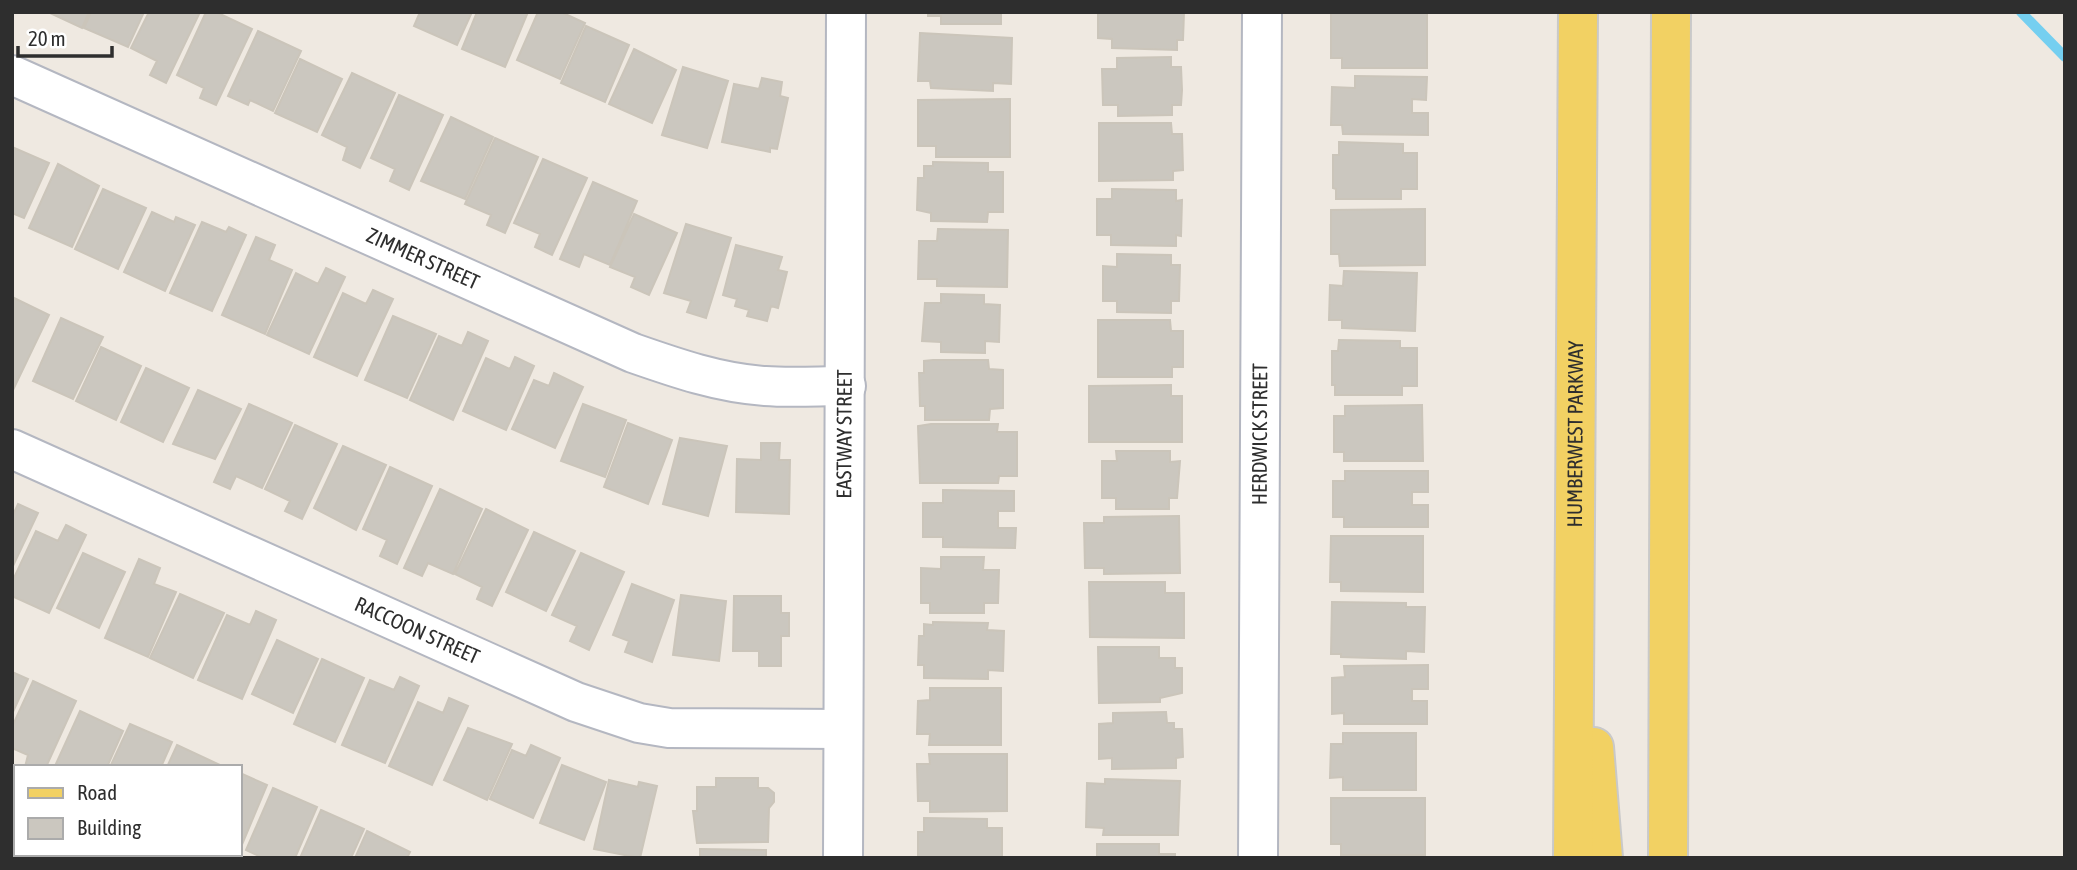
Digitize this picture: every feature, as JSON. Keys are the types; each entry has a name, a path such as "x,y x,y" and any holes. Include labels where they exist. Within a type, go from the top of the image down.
{"main road":[{"name":"HUMBERWEST PARKWAY","path":"1573,858 1578,12"},
{"path":"1668,858 1671,12"},
{"path":"1574,589 1600,786 1603,858"}],"street":[{"name":"EASTWAY STREET","path":"843,858 846,12"},
{"name":"HERDWICK STREET","path":"1258,858 1262,12"},
{"name":"ZIMMER STREET","path":"12,75 633,353 684,371 731,382 765,386 846,386"},
{"name":"RACCOON STREET","path":"12,449 576,702 639,723 669,728 843,729"}],"building":[{"path":"48,12 89,12 82,28"},
{"path":"91,12 144,12 128,47 84,28"},
{"path":"149,12 200,12 166,83 150,75 157,61 131,48"},
{"path":"206,12 216,12 252,29 216,105 200,98 204,88 177,75"},
{"path":"420,12 472,12 457,45 414,26"},
{"path":"477,12 528,12 505,67 462,49"},
{"path":"538,12 561,12 585,23 560,79 517,60"},
{"path":"928,12 1001,12 1001,24 941,24 941,16 928,16"},
{"path":"1098,12 1184,12 1183,40 1177,40 1177,50 1112,48 1112,39 1098,38"},
{"path":"1331,12 1427,13 1427,68 1342,68 1342,58 1331,58"},
{"path":"586,26 629,45 605,102 561,83"},
{"path":"258,31 301,51 273,111 250,100 248,105 228,96"},
{"path":"920,33 1012,38 1011,84 993,83 993,91 931,88 930,81 918,81"},
{"path":"634,49 676,70 652,123 609,104"},
{"path":"1171,57 1171,67 1181,67 1182,90 1181,105 1172,105 1172,115 1118,116 1118,105 1103,105 1102,69 1117,69 1117,58"},
{"path":"300,59 342,79 317,132 275,113"},
{"path":"683,67 728,81 707,148 662,135"},
{"path":"352,73 395,93 360,168 343,160 347,147 322,135"},
{"path":"1355,76 1427,77 1426,100 1412,99 1412,113 1428,113 1428,135 1343,134 1342,125 1331,125 1332,87 1355,88"},
{"path":"762,78 782,82 780,96 788,98 777,149 770,148 770,152 722,142 734,84 759,89"},
{"path":"399,95 443,115 409,190 390,181 395,169 371,158"},
{"path":"1010,99 1010,157 936,157 936,146 918,146 918,100"},
{"path":"451,117 493,137 465,199 421,181"},
{"path":"1099,123 1171,123 1172,134 1182,134 1183,170 1173,171 1173,180 1099,181"},
{"path":"495,138 538,157 505,233 487,225 491,215 465,204"},
{"path":"1339,142 1403,144 1403,153 1417,153 1417,189 1401,189 1401,199 1336,199 1336,189 1333,188 1333,155 1339,155"},
{"path":"12,147 49,163 24,218 12,213"},
{"path":"543,159 587,178 552,255 535,247 540,234 514,223"},
{"path":"933,162 988,163 988,172 1003,172 1003,212 988,212 987,222 931,221 931,213 917,210 918,178 924,178 924,166 933,166"},
{"path":"58,164 99,186 72,247 29,228"},
{"path":"593,182 637,201 610,265 584,254 579,267 560,259"},
{"path":"103,189 146,208 118,269 75,249"},
{"path":"1112,189 1176,190 1176,201 1182,200 1181,236 1176,235 1176,246 1111,245 1111,235 1097,235 1097,199 1112,199"},
{"path":"1425,209 1425,265 1340,266 1339,254 1331,254 1331,210"},
{"path":"152,212 174,222 176,217 195,225 165,291 124,272"},
{"path":"634,214 677,233 649,295 631,287 635,277 610,267"},
{"path":"202,222 226,232 229,227 246,235 212,311 170,293"},
{"path":"686,224 731,238 706,318 687,312 691,301 664,293"},
{"path":"938,229 1008,230 1007,287 937,286 937,279 918,279 919,241 937,241"},
{"path":"256,237 275,245 269,260 292,270 265,334 222,315"},
{"path":"736,245 782,257 778,270 787,272 778,308 771,306 767,321 747,316 749,310 735,306 737,299 723,295"},
{"path":"1117,254 1171,255 1171,265 1180,265 1179,301 1171,301 1171,313 1117,312 1117,301 1103,301 1103,266 1117,267"},
{"path":"326,268 345,277 309,354 267,335 296,273 318,284"},
{"path":"1344,271 1417,273 1415,331 1342,328 1342,320 1329,320 1330,285 1343,286"},
{"path":"373,290 393,299 357,376 314,357 343,293 366,304"},
{"path":"941,294 984,295 984,304 1000,305 999,342 985,341 985,353 941,352 941,342 922,341 925,303 941,303"},
{"path":"12,297 49,315 13,390 12,389"},
{"path":"393,316 436,334 407,398 365,380"},
{"path":"61,318 103,337 73,399 33,381"},
{"path":"1098,320 1170,320 1171,331 1183,331 1183,367 1172,367 1172,377 1098,377"},
{"path":"468,332 488,341 453,420 410,400 439,336 462,346"},
{"path":"1339,340 1400,341 1400,348 1417,348 1417,386 1402,386 1402,395 1335,395 1335,385 1332,385 1332,351 1338,351"},
{"path":"101,347 141,366 116,420 76,401"},
{"path":"515,357 534,366 506,430 463,411 486,358 510,369"},
{"path":"988,360 989,369 1003,370 1003,408 990,409 989,420 925,420 925,406 920,406 919,373 924,373 924,361"},
{"path":"146,368 189,388 163,442 121,422"},
{"path":"554,373 583,387 555,448 512,429 534,380 549,386"},
{"path":"1171,385 1171,396 1182,396 1182,442 1089,442 1089,386"},
{"path":"198,390 241,409 215,459 173,444"},
{"path":"249,404 292,423 262,488 236,476 230,489 214,482"},
{"path":"583,404 626,420 605,477 561,461"},
{"path":"1422,405 1423,461 1344,461 1344,452 1334,452 1334,416 1345,416 1345,406"},
{"path":"628,423 672,440 648,504 604,487"},
{"path":"998,424 997,432 1017,432 1017,476 999,476 998,483 920,483 918,426"},
{"path":"295,425 337,444 302,519 285,511 290,501 265,489"},
{"path":"680,438 727,446 708,516 663,504"},
{"path":"761,443 780,443 779,460 790,460 789,514 736,512 737,459 761,460"},
{"path":"343,446 386,465 356,530 314,508"},
{"path":"1116,451 1170,451 1170,462 1180,461 1177,498 1169,498 1169,509 1116,509 1116,498 1102,498 1102,461 1117,461"},
{"path":"390,467 432,486 397,564 380,556 387,540 363,529"},
{"path":"1345,471 1428,471 1428,492 1412,492 1412,505 1428,505 1428,527 1344,527 1344,517 1333,517 1333,481 1345,481"},
{"path":"440,489 482,509 453,574 428,563 422,576 404,568"},
{"path":"943,490 1014,491 1014,511 998,511 998,528 1016,528 1015,548 943,547 943,537 923,537 923,503 943,503"},
{"path":"18,504 38,513 12,568 12,517"},
{"path":"486,509 528,530 492,606 477,599 482,587 455,574"},
{"path":"1179,516 1180,573 1104,574 1104,568 1085,568 1084,523 1104,523 1104,517"},
{"path":"66,525 86,535 49,613 12,596 12,582 36,531 58,541"},
{"path":"534,532 575,551 546,611 506,592"},
{"path":"1331,536 1423,536 1423,592 1341,591 1341,582 1330,582"},
{"path":"83,553 125,572 99,628 57,608"},
{"path":"581,553 624,572 589,650 570,641 577,626 552,615"},
{"path":"941,557 984,557 983,570 999,570 998,603 984,603 984,613 930,613 930,603 921,603 921,568 941,569"},
{"path":"139,559 160,568 154,584 176,592 148,657 105,638"},
{"path":"1089,582 1165,582 1165,593 1184,593 1184,638 1090,637"},
{"path":"632,584 674,600 652,662 625,652 629,641 613,635"},
{"path":"180,594 224,613 193,678 150,658"},
{"path":"681,595 726,601 719,661 673,655"},
{"path":"734,596 781,596 781,613 789,613 789,636 781,636 781,666 759,666 759,651 733,651"},
{"path":"1332,602 1406,603 1406,607 1425,607 1424,652 1406,651 1406,659 1341,657 1341,654 1331,654"},
{"path":"256,611 276,620 242,699 198,680 227,615 250,625"},
{"path":"933,622 988,623 987,630 1004,631 1003,671 988,670 988,679 924,678 924,665 918,665 919,636 924,636 924,624 933,625"},
{"path":"277,640 318,659 293,713 252,694"},
{"path":"1098,647 1159,647 1159,658 1175,658 1175,668 1182,668 1182,693 1160,698 1160,702 1099,703"},
{"path":"322,659 364,678 335,742 294,724"},
{"path":"1428,665 1428,689 1412,689 1412,701 1427,701 1427,724 1344,724 1344,713 1332,714 1332,678 1345,677 1344,666"},
{"path":"12,672 28,679 12,714"},
{"path":"400,677 419,686 385,763 342,745 370,680 394,690"},
{"path":"33,681 76,701 47,765 26,765 28,755 12,748 12,727"},
{"path":"930,688 1001,688 1001,745 929,745 930,734 917,734 918,701 930,700"},
{"path":"449,698 468,706 432,785 389,766 418,702 443,713"},
{"path":"80,711 123,731 108,765 55,765"},
{"path":"1166,712 1167,723 1174,723 1174,729 1182,729 1183,757 1176,758 1176,768 1112,769 1112,758 1099,759 1099,724 1113,723 1113,713"},
{"path":"130,724 172,742 162,765 111,765"},
{"path":"468,728 512,744 487,800 444,780"},
{"path":"1343,733 1416,733 1416,790 1343,790 1343,777 1330,778 1331,744 1343,744"},
{"path":"177,745 220,765 168,765"},
{"path":"531,745 560,758 533,818 490,799 512,750 526,756"},
{"path":"929,754 1007,754 1007,811 930,812 930,801 918,801 917,764 930,764"},
{"path":"562,765 606,782 584,840 540,823"},
{"path":"242,774 267,785 242,845"},
{"path":"716,778 758,778 758,788 768,788 774,793 774,802 769,808 768,842 697,843 693,811 697,811 697,787 716,787"},
{"path":"1105,779 1180,781 1178,835 1103,835 1104,828 1086,827 1087,783 1105,784"},
{"path":"609,780 638,787 639,782 657,786 640,858 594,849"},
{"path":"273,788 317,807 295,858 263,858 246,850"},
{"path":"1331,798 1425,798 1425,855 1341,855 1341,844 1331,844"},
{"path":"321,810 364,829 351,858 300,858"},
{"path":"924,818 987,819 987,828 1002,828 1002,858 918,858 918,832 924,832"},
{"path":"367,831 410,852 407,858 355,858"},
{"path":"1097,844 1159,844 1159,854 1175,854 1175,858 1097,858"},
{"path":"700,849 766,850 766,858 700,858"}],"waterway":[{"path":"2021,12 2065,57"}]}
